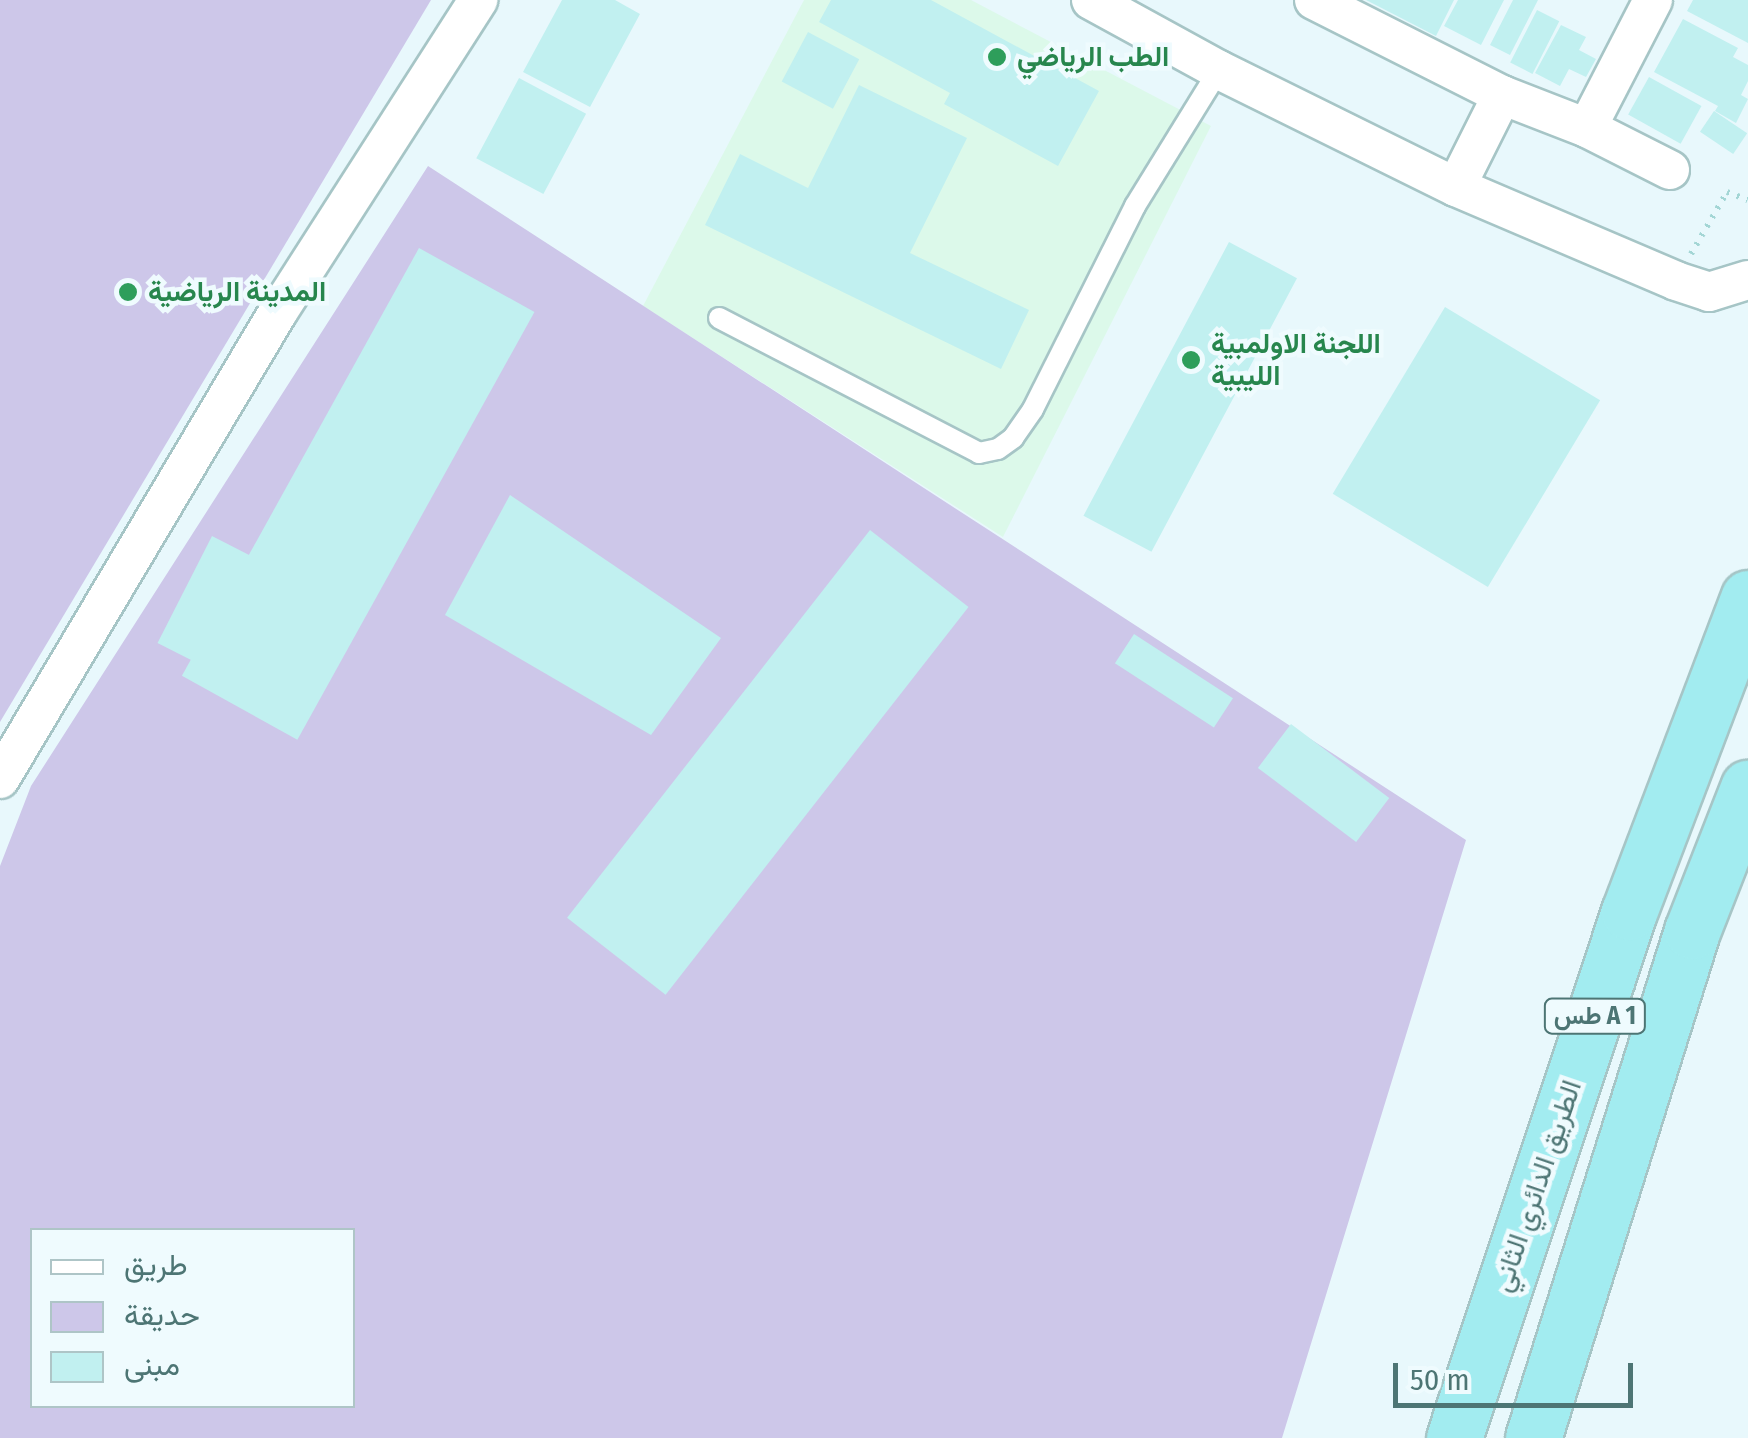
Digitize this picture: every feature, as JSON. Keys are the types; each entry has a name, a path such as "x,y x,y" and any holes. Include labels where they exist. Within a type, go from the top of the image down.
{"highway":[{"name":"الطريق الدائري الثاني","path":"1454,1438 1629,912 1748,598"},
{"name":"طس A 1","path":"1533,1438 1692,931 1748,788"}],"street":[{"path":"0,779 278,312 478,0"},
{"path":"1091,0 1218,70 1456,187 1676,281 1709,292 1748,280"},
{"path":"1587,128 1650,1"},
{"path":"1321,2 1502,95 1587,128 1670,170"},
{"path":"1456,187 1502,95"}],"lane":[{"path":"719,318 979,453 998,450 1014,438 1033,410 1134,206 1218,70"}],"path":[{"path":"1676,281 1727,192 1748,200"}],"shaded area":[{"path":"804,0 971,0 1211,126 1003,537 643,306"}],"green space":[{"name":"المدينة الرياضية","path":"0,0 431,0 0,722"},
{"path":"428,166 1466,840 1282,1438 0,1438 0,866 31,786"}],"building":[{"path":"562,0 615,0 640,14 590,107 523,72"},
{"path":"831,0 931,0 1099,91 1058,166 944,104 950,93 819,22"},
{"path":"1366,0 1454,0 1436,36"},
{"path":"1458,0 1504,0 1481,45 1444,26"},
{"path":"1513,0 1538,0 1510,55 1490,45"},
{"path":"1693,0 1748,0 1748,43 1687,11"},
{"path":"1537,10 1559,21 1532,74 1510,63"},
{"path":"1683,19 1738,48 1733,57 1748,65 1748,81 1741,95 1748,99 1736,123 1715,111 1718,106 1654,72"},
{"path":"1561,25 1586,37 1579,50 1596,59 1586,77 1569,69 1560,86 1535,73"},
{"path":"808,32 859,59 833,109 782,81"},
{"path":"1649,77 1701,106 1681,144 1628,115"},
{"path":"519,78 586,114 543,194 476,158"},
{"path":"859,85 967,138 910,253 1029,310 1001,369 705,225 740,154 808,188"},
{"path":"1714,111 1747,133 1733,154 1700,132"},
{"path":"1229,242 1297,278 1151,552 1083,516"},
{"path":"419,248 534,312 297,740 182,676"},
{"path":"1445,307 1600,400 1488,587 1333,494"},
{"path":"510,495 721,638 651,735 445,615"},
{"path":"870,530 969,607 666,995 567,918"},
{"path":"212,536 253,557 199,664 158,643"},
{"path":"1134,634 1233,698 1214,728 1115,663"},
{"path":"1291,724 1389,798 1356,842 1258,768"}],"place":[{"name":"الطب الرياضي","path":"997,57"},
{"name":"المدينة الرياضية","path":"128,292"},
{"name":"اللجنة الاولمبية الليبية","path":"1191,360"}]}
